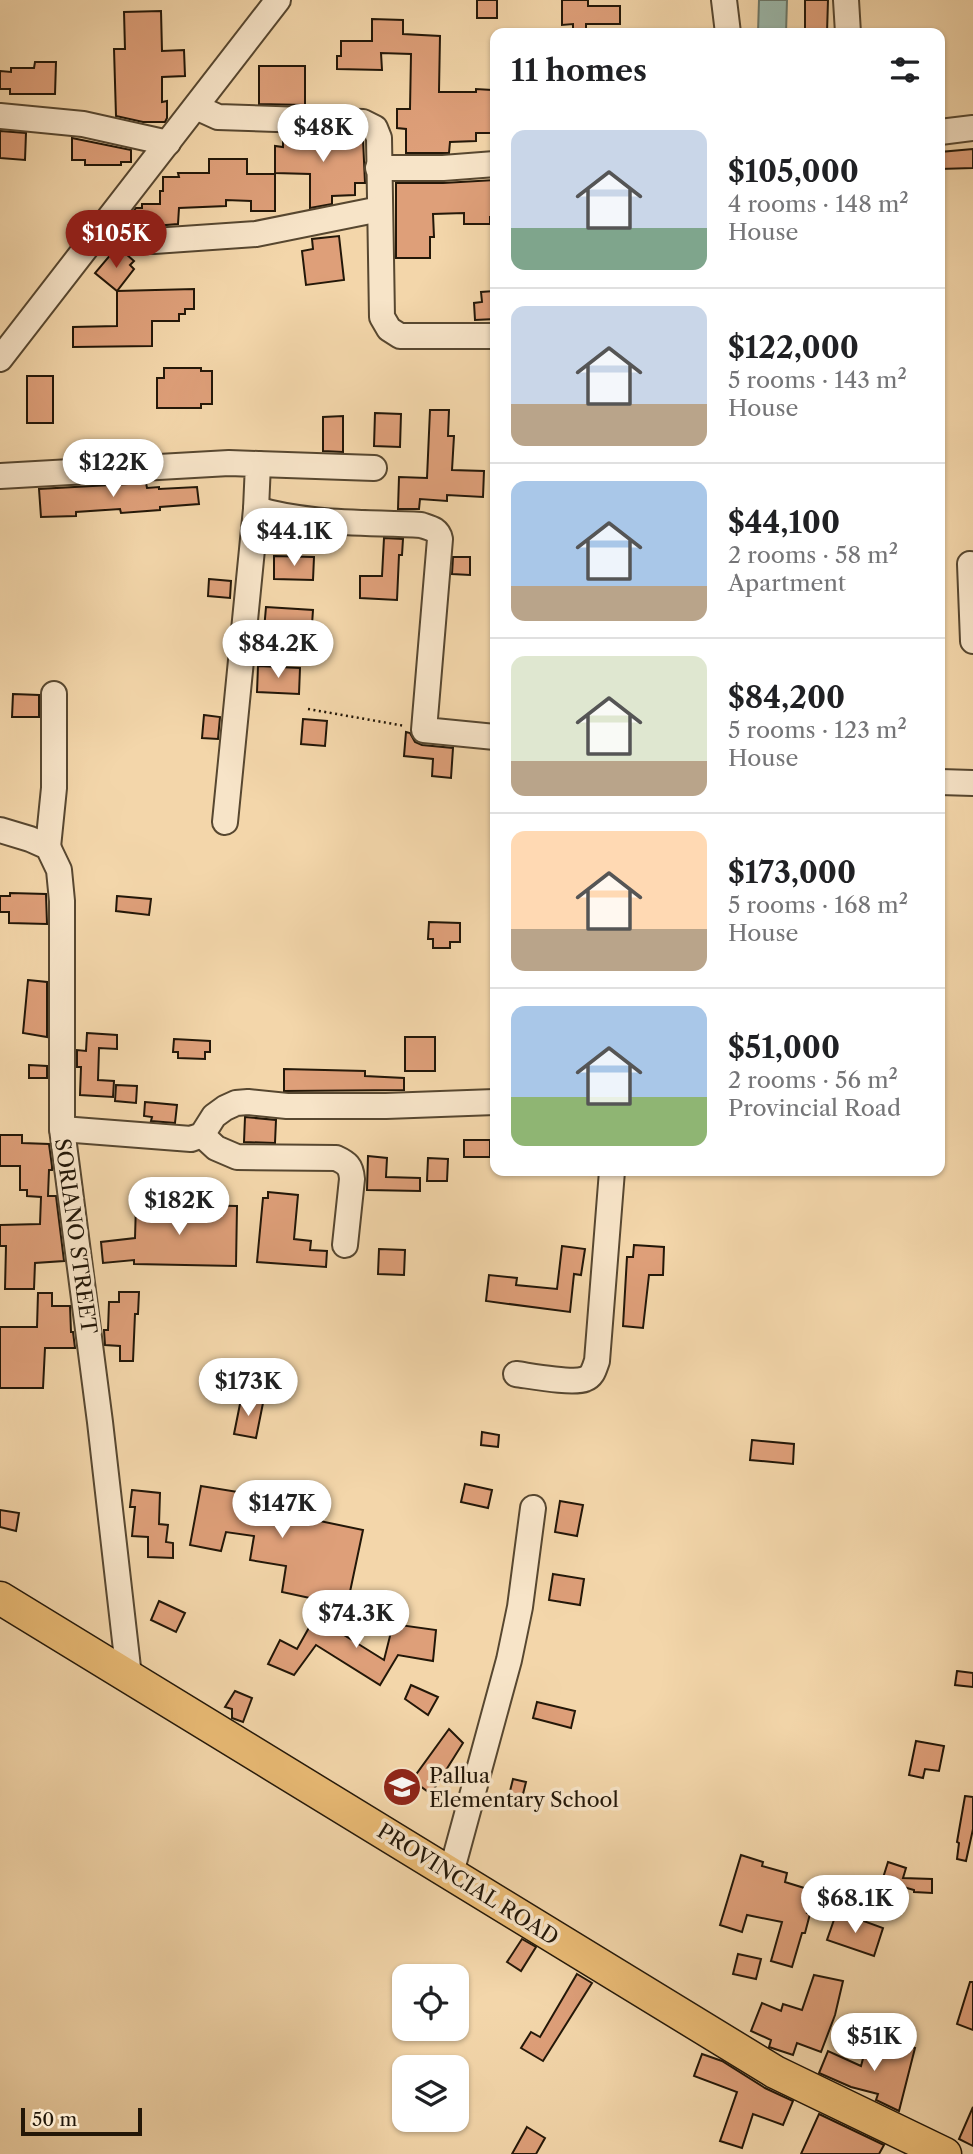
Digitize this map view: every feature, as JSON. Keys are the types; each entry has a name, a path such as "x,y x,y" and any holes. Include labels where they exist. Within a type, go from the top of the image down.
{"main road":[{"name":"PROVINCIAL ROAD","path":"0,1598 775,2072 945,2154"}],"street":[{"path":"0,359 278,0"},
{"path":"724,0 727,28"},
{"path":"846,0 848,28"},
{"path":"196,107 218,117 370,124 379,138 383,317 389,329 400,336 490,336"},
{"path":"0,116 83,124 168,143"},
{"path":"945,131 973,128"},
{"path":"378,168 490,164"},
{"path":"94,237 154,241 256,234 380,209"},
{"path":"0,476 229,463 374,468"},
{"path":"225,822 256,509 258,464"},
{"path":"256,509 283,517 308,520 421,525 439,533 424,730 490,737"},
{"path":"970,564 973,641"},
{"path":"0,830 48,847 54,788 54,694"},
{"path":"945,782 973,783"},
{"name":"SORIANO STREET","path":"48,847 59,870 62,901 62,1129 129,1676"},
{"path":"62,1129 191,1139 202,1135 215,1116 236,1103 386,1106 490,1102"},
{"path":"202,1135 216,1149 237,1157 336,1158 347,1163 352,1178 345,1245"},
{"path":"516,1374 577,1381 587,1379 593,1372 597,1361 612,1176"},
{"path":"451,1874 509,1660 520,1607 533,1508"}],"path":[{"path":"308,709 424,730"}],"shaded area":[{"path":"759,0 787,0 786,28 758,28"}],"building":[{"path":"477,0 497,0 497,18 477,18"},
{"path":"562,0 588,0 588,6 620,6 620,24 586,24 586,28 573,28 573,24 562,25"},
{"path":"805,0 828,0 827,28 805,28"},
{"path":"161,11 162,51 184,50 185,76 162,77 162,102 167,101 167,118 165,122 143,122 116,116 114,49 125,49 124,12"},
{"path":"372,19 403,20 403,34 440,36 439,92 490,90 490,133 476,133 476,141 450,142 449,153 406,153 406,129 397,128 397,109 410,109 411,54 381,53 382,70 337,69 337,56 341,56 341,41 372,41"},
{"path":"35,62 56,62 55,94 10,94 10,89 0,89 0,71 34,68"},
{"path":"259,66 305,66 305,105 259,104"},
{"path":"0,131 26,133 25,160 0,158"},
{"path":"283,134 360,137 363,139 365,183 355,183 355,195 332,196 332,204 310,208 310,174 275,173 275,146 283,147"},
{"path":"72,138 131,150 131,162 121,162 121,165 85,165 85,160 72,160"},
{"path":"973,149 973,168 945,169 945,152"},
{"path":"209,159 247,159 247,174 275,174 275,211 251,211 251,201 226,200 226,206 179,208 178,224 128,224 128,218 132,217 136,208 142,208 142,204 160,204 163,177 179,177 178,173 209,173"},
{"path":"490,180 490,224 464,224 464,213 433,214 434,237 430,237 430,258 396,258 396,183"},
{"path":"339,236 344,280 306,285 302,251 313,249 312,239"},
{"path":"112,253 126,254 134,261 130,265 134,269 117,291 95,273"},
{"path":"194,289 194,309 185,309 185,314 179,314 179,321 152,321 152,346 73,347 73,327 117,326 117,291"},
{"path":"490,291 490,319 475,320 474,303 482,302 481,292"},
{"path":"164,368 201,368 201,371 212,371 212,404 201,404 201,408 157,408 157,378 164,378"},
{"path":"27,376 53,376 53,423 27,423"},
{"path":"430,410 449,410 448,436 454,436 452,470 484,471 483,497 447,495 447,501 420,499 419,509 398,509 399,477 427,478"},
{"path":"375,413 401,414 400,447 374,446"},
{"path":"343,416 343,452 323,451 323,417"},
{"path":"146,483 147,488 159,489 197,487 199,504 160,507 160,510 121,513 120,509 76,512 76,516 41,517 39,489"},
{"path":"384,538 403,539 402,555 399,555 397,600 360,598 360,576 382,576"},
{"path":"274,556 314,557 313,580 274,579"},
{"path":"453,557 470,557 470,575 452,574"},
{"path":"209,579 231,581 230,598 208,596"},
{"path":"266,607 313,610 311,639 274,636 274,630 264,630"},
{"path":"258,666 300,668 299,694 257,692"},
{"path":"13,694 39,695 39,717 12,717"},
{"path":"204,715 220,717 218,739 202,738"},
{"path":"303,719 327,721 325,746 301,744"},
{"path":"406,732 422,745 453,748 451,778 432,776 433,759 404,756"},
{"path":"10,893 46,894 47,924 9,923 9,912 0,912 0,896 10,896"},
{"path":"117,896 151,899 149,915 116,911"},
{"path":"429,922 460,923 460,942 450,942 450,948 433,948 433,939 428,939"},
{"path":"28,980 47,982 47,1037 23,1033"},
{"path":"87,1033 117,1035 117,1049 99,1048 98,1080 114,1081 113,1097 80,1095 81,1067 77,1067 77,1050 86,1051"},
{"path":"405,1037 435,1037 435,1071 405,1071"},
{"path":"174,1039 210,1041 210,1052 205,1052 205,1059 178,1058 178,1052 173,1052"},
{"path":"29,1065 47,1066 47,1078 29,1078"},
{"path":"284,1069 365,1071 365,1076 404,1078 404,1090 284,1091"},
{"path":"116,1085 137,1086 136,1103 115,1101"},
{"path":"145,1102 177,1105 175,1123 151,1121 152,1117 144,1116"},
{"path":"245,1117 276,1120 275,1143 244,1142"},
{"path":"0,1135 22,1135 22,1143 49,1144 52,1170 49,1170 48,1196 56,1196 64,1261 35,1263 34,1289 5,1289 6,1246 0,1246 0,1225 40,1224 41,1197 27,1196 27,1190 20,1190 20,1166 0,1166"},
{"path":"464,1140 490,1140 490,1157 464,1157"},
{"path":"368,1156 387,1158 386,1177 420,1178 420,1191 367,1190"},
{"path":"428,1158 448,1159 447,1181 427,1181"},
{"path":"268,1192 298,1195 294,1239 311,1241 310,1250 327,1251 326,1267 257,1262 263,1198 268,1198"},
{"path":"136,1204 237,1206 236,1266 134,1264 134,1260 103,1263 101,1242 135,1238"},
{"path":"634,1245 664,1247 663,1275 649,1275 643,1328 623,1326 627,1257 633,1257"},
{"path":"562,1246 585,1249 581,1275 574,1274 570,1312 486,1301 489,1275 517,1278 516,1285 557,1289"},
{"path":"379,1249 405,1250 404,1275 378,1274"},
{"path":"119,1292 139,1292 133,1361 120,1361 120,1346 105,1345 104,1330 108,1330 109,1302 119,1302"},
{"path":"38,1293 52,1293 52,1306 70,1306 75,1348 45,1348 43,1388 0,1388 0,1327 37,1327"},
{"path":"241,1399 263,1403 256,1438 234,1434"},
{"path":"482,1432 499,1435 498,1447 481,1445"},
{"path":"752,1440 794,1444 793,1464 750,1460"},
{"path":"465,1484 492,1490 488,1508 461,1502"},
{"path":"201,1486 256,1495 257,1488 294,1494 291,1515 363,1530 347,1606 282,1592 286,1566 250,1560 254,1536 226,1532 221,1551 190,1545"},
{"path":"132,1490 160,1493 159,1524 168,1525 166,1542 173,1543 173,1558 148,1557 148,1537 132,1536 135,1507 130,1507"},
{"path":"560,1501 583,1505 577,1536 555,1532"},
{"path":"0,1510 19,1513 16,1531 0,1527"},
{"path":"553,1574 584,1579 580,1605 549,1600"},
{"path":"159,1601 185,1613 176,1632 151,1620"},
{"path":"315,1617 384,1660 393,1624 436,1630 433,1661 398,1655 380,1685 316,1645 294,1675 268,1664 280,1640 297,1649"},
{"path":"957,1671 973,1673 973,1687 955,1685"},
{"path":"411,1685 438,1697 428,1715 405,1699"},
{"path":"235,1691 252,1698 243,1722 232,1718 232,1709 225,1707"},
{"path":"537,1702 575,1711 571,1728 533,1718"},
{"path":"449,1729 463,1743 431,1794 412,1780"},
{"path":"916,1741 944,1746 939,1771 925,1769 923,1778 909,1775"},
{"path":"513,1779 526,1782 522,1798 509,1795"},
{"path":"965,1796 973,1797 973,1829 966,1861 957,1859 957,1842"},
{"path":"741,1855 763,1862 762,1866 787,1873 785,1882 814,1891 807,1913 810,1914 805,1933 802,1933 792,1967 771,1961 782,1922 747,1915 742,1932 720,1925"},
{"path":"888,1862 906,1868 903,1878 932,1879 932,1893 914,1892 882,1881"},
{"path":"836,1914 883,1928 874,1956 827,1940"},
{"path":"522,1939 536,1947 521,1971 507,1962"},
{"path":"738,1954 761,1959 756,1979 733,1974"},
{"path":"577,1974 592,1983 543,2061 521,2048 531,2032 540,2037"},
{"path":"814,1975 843,1981 835,2015 821,2052 797,2043 793,2055 769,2047 771,2040 751,2031 762,2003 781,2011 783,2004 802,2010"},
{"path":"970,1982 973,1982 973,2030 957,2024"},
{"path":"892,2042 915,2048 899,2111 876,2100 878,2094 851,2087 819,2073 828,2051 861,2066 865,2051 888,2057"},
{"path":"702,2054 722,2061 765,2088 793,2101 783,2125 753,2114 742,2148 720,2141 737,2092 694,2076"},
{"path":"973,2107 973,2146 959,2139"},
{"path":"819,2114 884,2145 879,2154 801,2154"},
{"path":"527,2127 545,2138 536,2154 512,2154"}],"place":[{"name":"Pallua Elementary School","path":"402,1787"}]}
